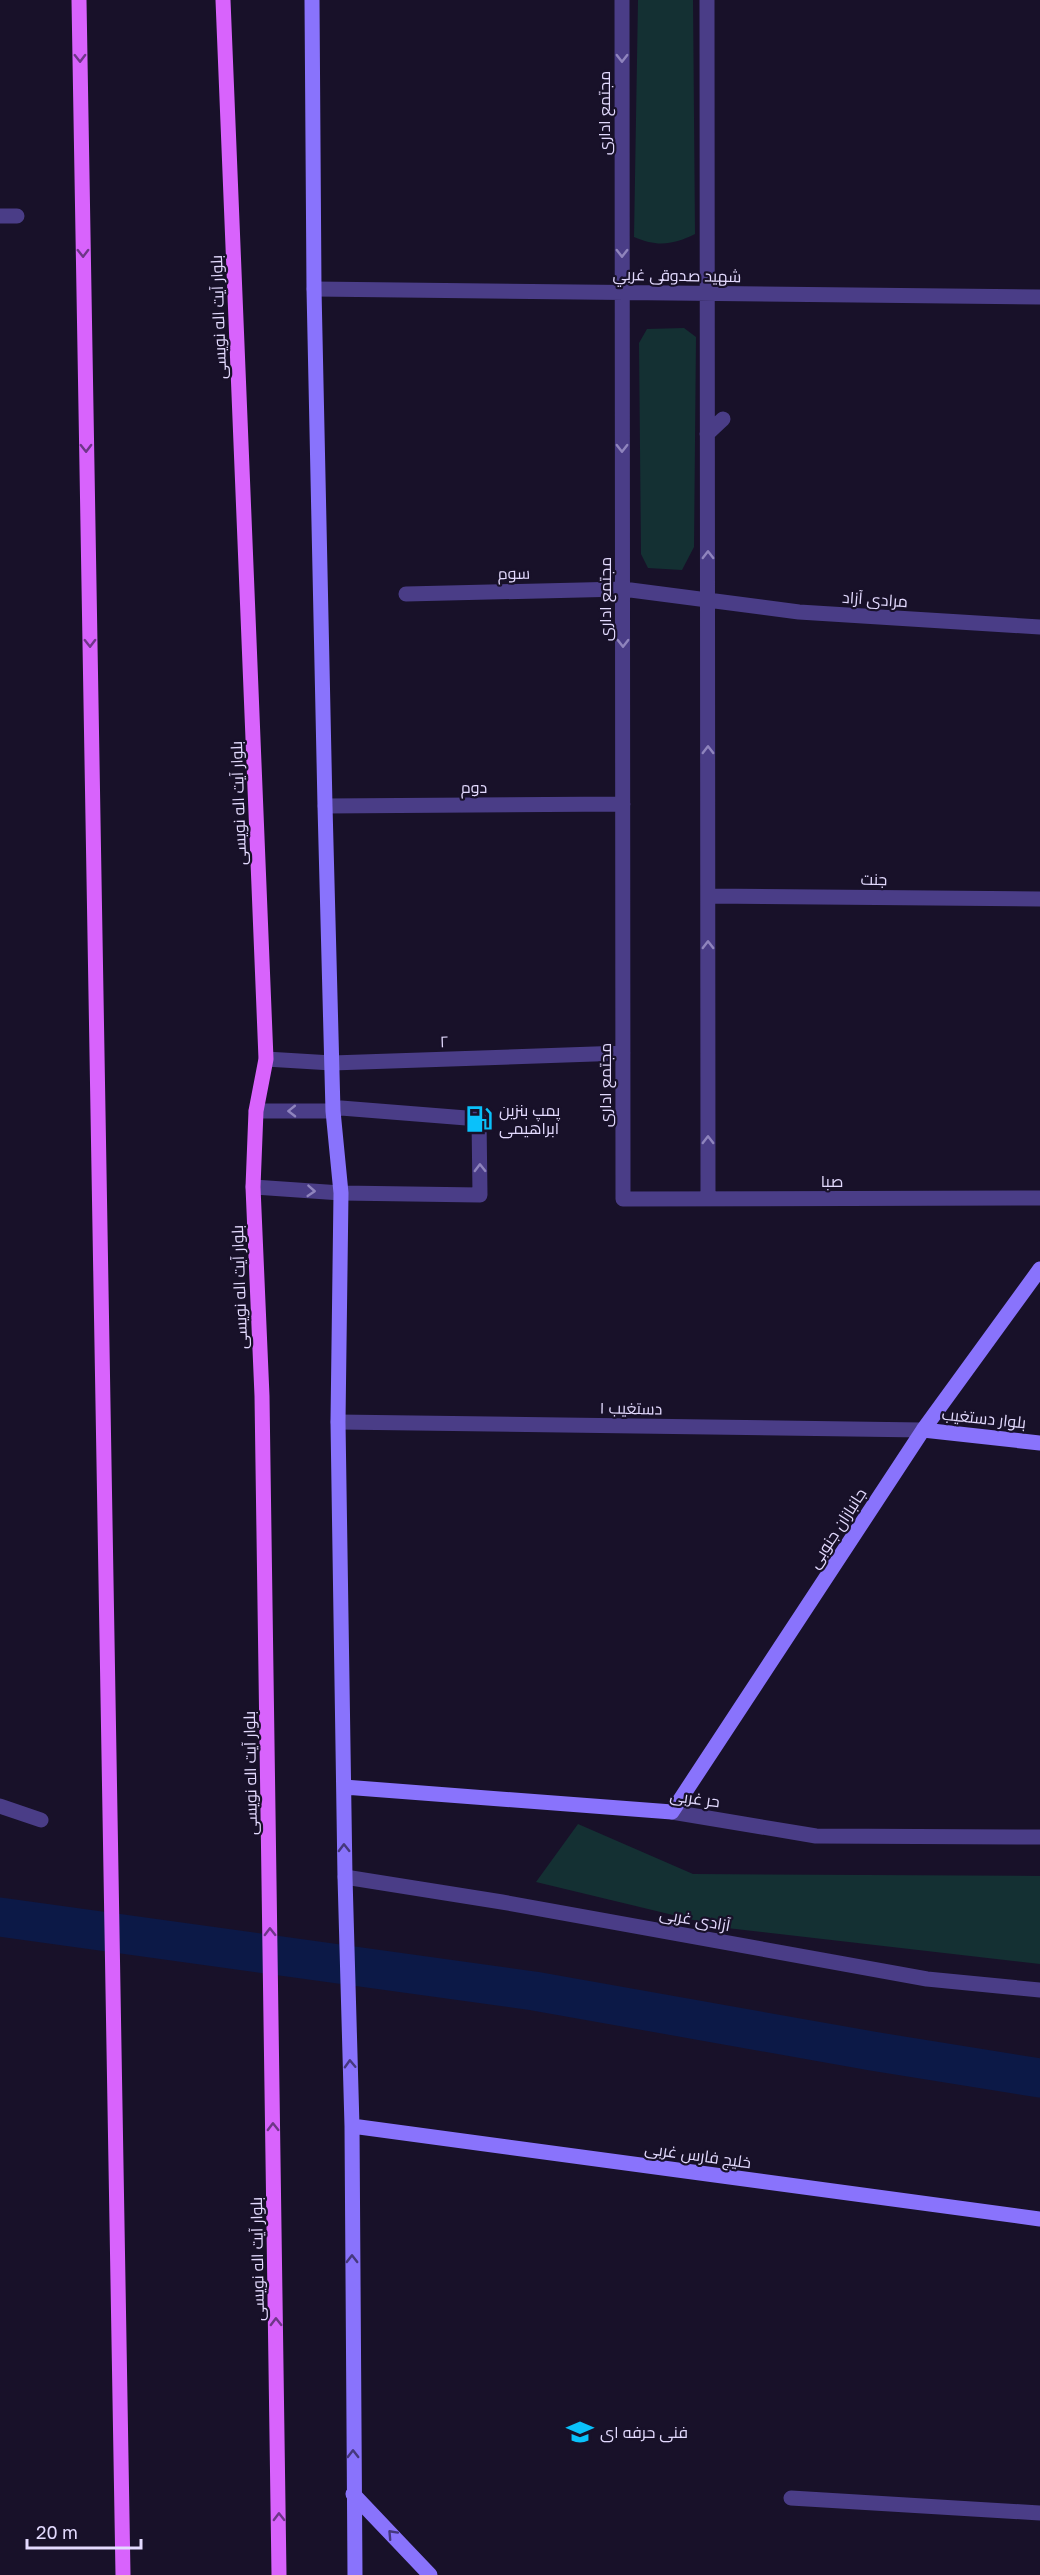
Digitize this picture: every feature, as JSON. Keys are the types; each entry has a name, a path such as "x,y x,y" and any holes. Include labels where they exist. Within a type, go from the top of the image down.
{"main road":[{"path":"79,0 123,2575"},
{"name":"بلوار آیت اله نویسی","path":"223,0 267,1059 256,1112 253,1187 262,1396 279,2575"}],"street":[{"path":"312,0 314,289 325,806 333,1111 341,1193 338,1422 345,1877 352,2126 355,2575"},
{"name":"مجتمع اداری","path":"622,0 623,1198"},
{"path":"707,0 708,1198"},
{"path":"0,216 17,216"},
{"name":"شهید صدوقی غربي","path":"314,289 1040,297"},
{"path":"707,434 723,419"},
{"name":"سوم","path":"406,594 623,589 708,602"},
{"name":"مرادی آزاد","path":"708,602 799,612 1040,627"},
{"name":"دوم","path":"325,806 623,804"},
{"name":"جنت","path":"708,896 1040,899"},
{"name":"۲","path":"267,1059 332,1063 623,1053"},
{"path":"253,1187 341,1193 480,1194 478,1119 341,1108 333,1111 256,1112"},
{"name":"صبا","path":"623,1198 1040,1198"},
{"name":"جانبازان جنوبی","path":"672,1812 923,1430 1040,1269"},
{"name":"دستغیب ۱","path":"338,1422 923,1430"},
{"name":"بلوار دستغیب","path":"923,1430 1040,1443"},
{"name":"حر غربی","path":"344,1787 672,1812 816,1836 1040,1837"},
{"path":"0,1806 41,1820"},
{"name":"آزادی غربی","path":"345,1877 502,1902 927,1979 1040,1990"},
{"name":"خلیج فارس غربی","path":"352,2126 1040,2220"},
{"path":"353,2494 430,2575"},
{"path":"791,2498 1040,2513"}],"green space":[{"path":"638,0 693,0 695,234 679,241 665,243 650,242 634,237"},
{"path":"684,328 696,337 694,547 682,570 648,568 641,554 639,343 647,329"},
{"path":"578,1824 693,1874 1040,1876 1040,1964 727,1928 536,1882"}],"waterway":[{"path":"0,1917 534,1991 872,2051 1040,2078"}],"place":[{"name":"پمپ بنزین ابراهیمی","path":"479,1119"},
{"name":"فنی حرفه ای","path":"580,2432"}]}
